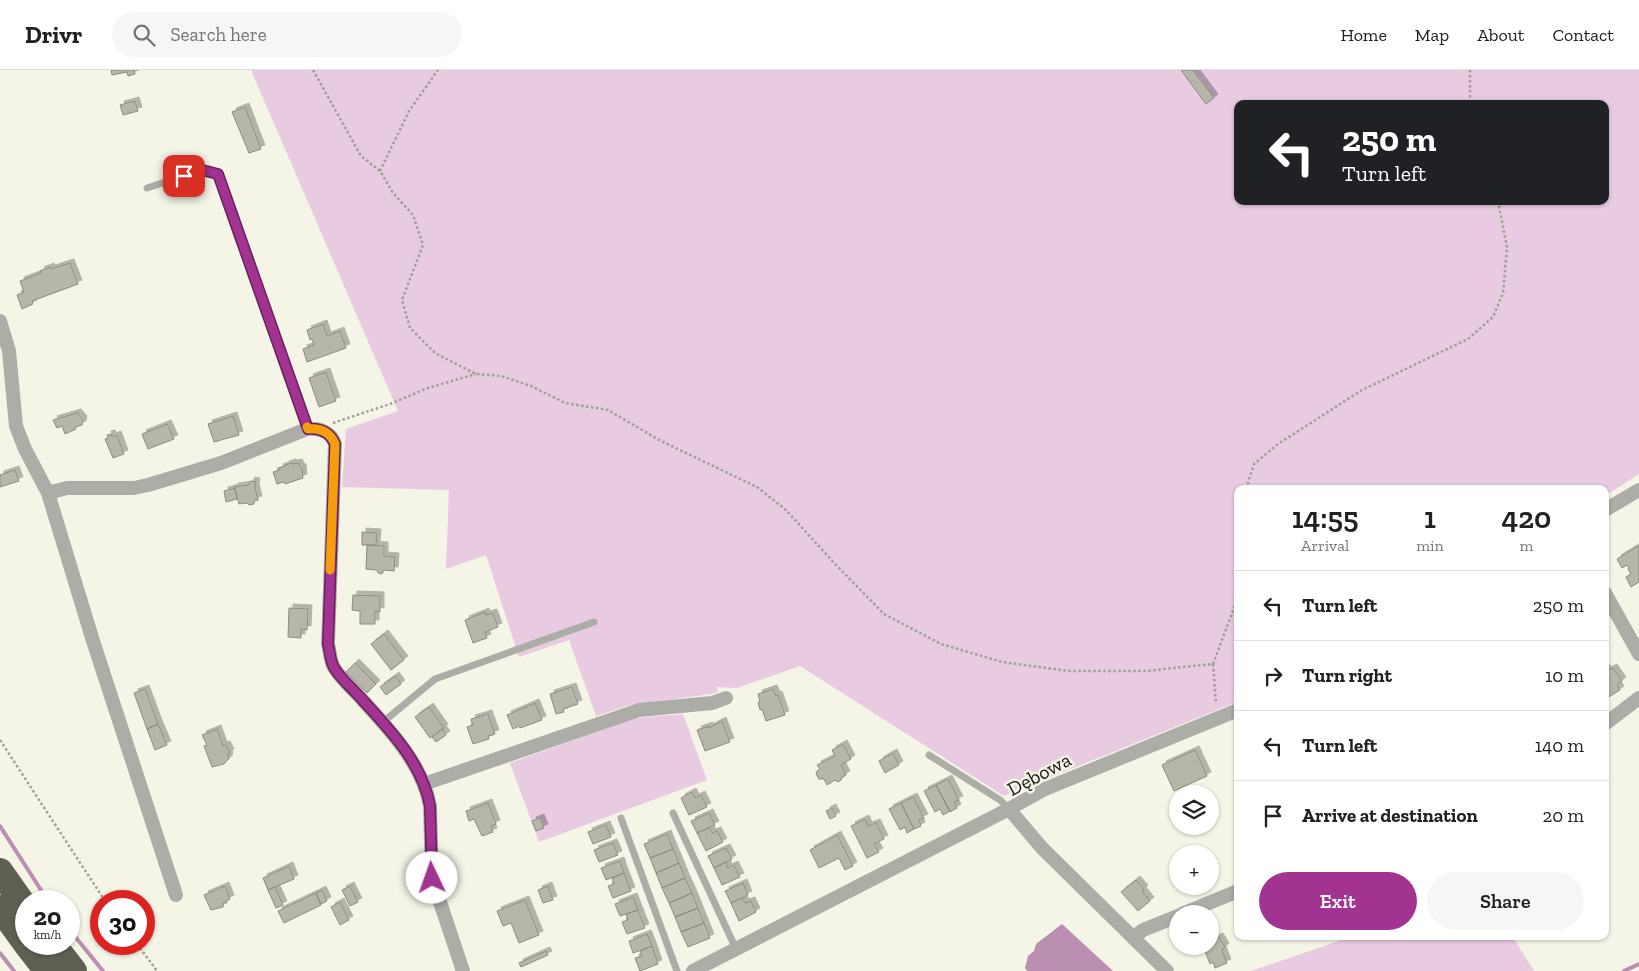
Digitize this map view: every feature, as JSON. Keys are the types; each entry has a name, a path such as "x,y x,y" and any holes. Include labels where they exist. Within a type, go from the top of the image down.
{"highway":[{"path":"0,871 15,892"},
{"path":"0,908 15,929"},
{"path":"35,955 47,971"},
{"path":"61,955 74,971"}],"street":[{"path":"0,321 9,351 16,426 25,449 48,493 93,641 176,895"},
{"path":"48,493 67,488 134,488 148,485 220,463 314,429 328,433 333,438 335,444 328,644 335,670 383,722 408,754 424,784 430,806 432,878 463,971"},
{"path":"1609,508 1639,490"},
{"path":"1609,600 1639,654"},
{"path":"424,784 639,710 712,703 726,698"},
{"path":"1609,721 1639,698"},
{"name":"Dębowa","path":"1167,971 1042,848 1009,809 1045,789 1234,712"},
{"path":"693,971 1009,809"},
{"path":"1204,905 1234,893"},
{"path":"1133,938 1143,930 1169,920"}],"lane":[{"path":"147,188 202,170 218,174 314,429"},
{"path":"383,722 435,680 594,622"},
{"path":"929,755 1000,800 1009,809"},
{"path":"673,813 736,950"},
{"path":"621,818 677,971"}],"path":[{"path":"313,70 360,156 380,171 393,192 414,215 423,245 402,300 410,328 435,353 476,374"},
{"path":"380,171 409,111 438,70"},
{"path":"1470,70 1470,100"},
{"path":"1247,485 1254,464 1278,444 1362,390 1468,340 1493,316 1503,293 1506,247 1499,205"},
{"path":"314,429 390,404 428,388 476,374 500,376 531,386 565,402 608,410 662,441 757,486 786,510 884,614 941,644 1002,662 1069,672 1145,671 1213,664"},
{"path":"1217,719 1213,664 1234,608"},
{"path":"0,740 98,890"},
{"path":"145,955 157,971"}],"shaded area":[{"path":"251,70 1639,70 1639,474 1609,493 1609,485 1234,485 1234,703 1004,796 800,666 737,688 717,687 718,692 711,694 630,705 596,716 569,640 519,657 486,555 446,569 449,490 342,487 346,429 398,411"},
{"path":"683,714 707,780 539,842 510,763 635,718"},
{"path":"1062,924 1113,971 1027,971 1025,968 1028,956 1034,951 1036,944"},
{"path":"1515,940 1534,971 1251,971 1339,941"}],"building":[{"path":"111,70 134,70 135,74 128,76 127,72 112,75"},
{"path":"1181,70 1193,70 1214,98 1206,104"},
{"path":"135,101 138,111 123,115 120,105"},
{"path":"245,107 261,149 249,153 232,112"},
{"path":"70,263 78,284 32,301 33,304 22,309 17,295 24,292 20,281 41,273 40,271 50,267 51,269"},
{"path":"323,324 327,336 340,331 346,348 307,362 303,349 314,345 312,339 310,340 307,330"},
{"path":"326,372 336,401 319,407 309,378"},
{"path":"77,413 83,420 82,425 75,427 76,429 65,434 62,426 57,428 53,420"},
{"path":"233,416 239,435 214,442 208,424"},
{"path":"167,424 174,439 148,449 142,434"},
{"path":"111,434 112,437 117,435 124,454 113,458 105,439 108,438 107,435"},
{"path":"292,463 298,463 302,468 303,478 285,484 284,482 277,484 273,472"},
{"path":"15,470 19,481 0,487 0,475"},
{"path":"251,481 256,482 255,487 258,500 254,501 254,504 239,504 234,487 249,485"},
{"path":"235,488 237,499 226,502 224,491"},
{"path":"362,532 377,533 376,545 362,545"},
{"path":"367,545 384,546 384,556 395,557 394,571 384,570 382,574 378,573 377,570 366,569"},
{"path":"1638,546 1639,582 1631,587 1626,577 1631,574 1629,568 1627,565 1622,568 1617,559"},
{"path":"353,595 380,596 380,612 375,611 375,624 360,624 360,611 352,610"},
{"path":"289,608 308,609 307,630 301,629 301,638 288,637"},
{"path":"485,612 486,615 493,613 498,627 485,632 487,638 473,643 465,620"},
{"path":"384,634 404,660 391,670 371,644"},
{"path":"355,663 376,684 367,693 346,672"},
{"path":"1613,668 1622,681 1617,685 1620,690 1609,697 1609,670"},
{"path":"395,676 401,684 386,695 380,687"},
{"path":"572,687 578,704 563,709 564,712 556,714 550,694"},
{"path":"145,689 158,724 147,729 134,693"},
{"path":"773,689 776,696 778,695 785,715 766,721 762,709 760,710 758,694"},
{"path":"535,703 542,720 513,729 507,715"},
{"path":"429,707 444,728 430,738 415,717"},
{"path":"488,714 495,734 488,736 489,739 473,744 467,727 473,725 471,719"},
{"path":"722,721 730,742 705,751 697,730 709,726 709,728"},
{"path":"158,724 167,745 155,750 147,729"},
{"path":"217,729 223,746 226,745 230,753 228,754 229,758 224,764 212,767 204,746 207,745 202,735"},
{"path":"442,729 446,735 436,742 432,737"},
{"path":"843,744 851,759 841,765 846,775 838,782 835,780 827,785 824,779 819,779 816,774 820,769 817,765 835,756 832,750"},
{"path":"1195,750 1207,776 1187,785 1171,785 1162,765"},
{"path":"893,753 899,765 885,773 879,761"},
{"path":"948,779 959,800 954,802 957,808 950,812 936,785"},
{"path":"936,785 950,811 943,815 940,809 935,812 924,791"},
{"path":"692,792 695,798 701,795 707,807 689,815 681,798"},
{"path":"913,797 924,818 919,820 921,826 914,829 901,803"},
{"path":"488,803 496,824 491,826 493,832 482,836 474,819 469,821 466,811"},
{"path":"901,803 914,829 907,833 905,827 900,830 889,809"},
{"path":"832,808 836,816 830,819 826,811"},
{"path":"709,813 715,825 697,833 691,821"},
{"path":"540,818 544,828 536,831 532,821"},
{"path":"865,819 868,826 876,823 884,839 874,844 879,852 867,858 851,826"},
{"path":"606,825 611,837 593,844 588,832"},
{"path":"709,828 712,833 717,831 723,842 706,851 697,833"},
{"path":"667,834 673,849 650,858 644,844"},
{"path":"837,835 853,866 845,870 839,858 819,868 810,850"},
{"path":"613,843 618,855 599,862 594,850"},
{"path":"726,848 732,859 714,868 708,856"},
{"path":"673,849 679,863 656,873 650,858"},
{"path":"620,861 624,873 606,880 601,868"},
{"path":"726,862 728,868 734,865 740,877 722,885 714,868"},
{"path":"679,863 685,878 662,888 656,873"},
{"path":"289,866 294,879 268,890 263,878"},
{"path":"624,873 631,891 613,898 608,886 614,884 612,878"},
{"path":"685,878 692,893 669,903 662,888"},
{"path":"1136,880 1144,889 1142,891 1150,901 1138,911 1121,892"},
{"path":"743,883 748,895 731,903 725,891"},
{"path":"225,886 230,899 224,902 223,907 211,910 204,895"},
{"path":"350,886 358,902 350,906 342,890"},
{"path":"548,886 553,900 543,903 538,890"},
{"path":"275,887 283,905 276,908 268,890"},
{"path":"322,890 327,901 321,904 316,893"},
{"path":"316,893 321,905 284,923 278,911"},
{"path":"692,893 698,908 675,917 669,903"},
{"path":"633,897 638,910 620,916 615,904"},
{"path":"742,898 745,903 751,901 756,912 739,921 731,903"},
{"path":"525,900 539,935 519,943 511,923 503,926 497,911"},
{"path":"340,902 349,920 340,925 331,907"},
{"path":"698,908 704,923 681,932 675,917"},
{"path":"638,910 645,928 627,934 622,922 628,920 626,914"},
{"path":"704,923 710,938 688,947 681,932"},
{"path":"647,934 652,946 633,953 629,941"},
{"path":"1219,937 1225,947 1222,950 1227,963 1215,968 1213,962 1210,964 1206,955 1219,955"},
{"path":"652,946 658,964 640,971 635,958 642,956 640,951"},
{"path":"546,951 548,955 521,967 519,963"}],"waterway":[{"path":"0,826 41,890"},
{"path":"80,943 103,971"},
{"path":"0,953 14,971"},
{"path":"1624,971 1639,964"}],"slow traffic":[{"path":"307,427 308,429 314,428 328,433 333,438 335,444 330,570"}],"route":[{"path":"184,176 202,170 218,174 308,429 321,430 333,438 335,444 328,644 335,670 395,736 408,754 424,784 430,806 432,878"}]}
